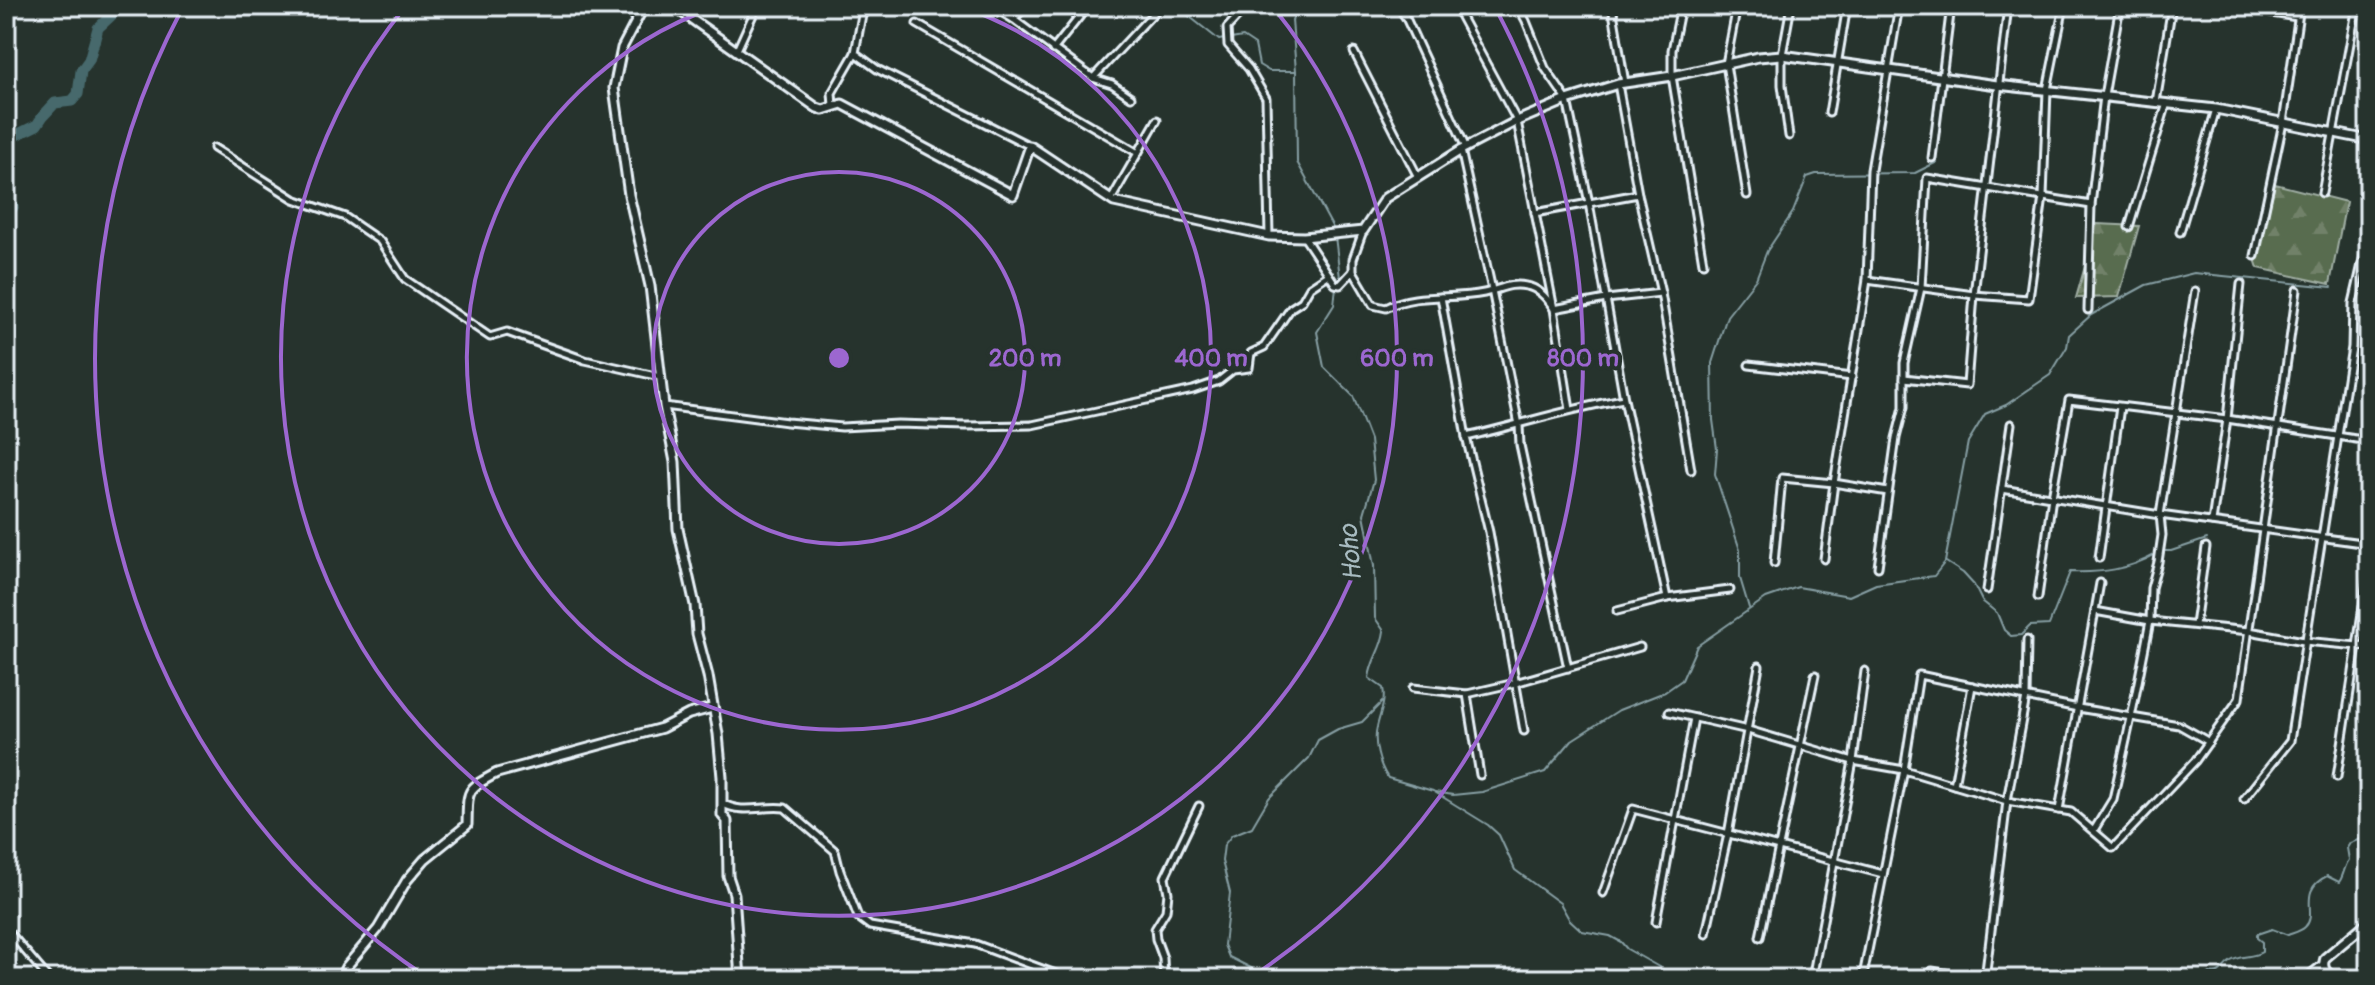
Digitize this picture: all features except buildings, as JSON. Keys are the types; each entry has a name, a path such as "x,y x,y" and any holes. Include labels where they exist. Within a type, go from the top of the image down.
{"street":[{"path":"644,6 622,48 614,88 629,195 650,286 664,406 675,462 682,554 695,605 697,634 718,734 722,815 727,821 728,876 734,894 740,979"},
{"path":"673,6 817,108 823,110 842,104 1013,195 1030,146"},
{"path":"737,50 757,6"},
{"path":"833,106 832,93 855,53 862,15 872,6"},
{"path":"991,6 1093,78 1112,84 1131,97"},
{"path":"1013,19 1027,6"},
{"path":"1053,50 1088,6"},
{"path":"1093,78 1160,6"},
{"path":"1251,6 1227,28 1228,45 1249,69 1266,98 1269,236"},
{"path":"1398,6 1464,149 1519,425 1520,445 1568,668"},
{"path":"1455,6 1517,121 1554,309 1570,410"},
{"path":"1518,6 1545,68 1567,100 1624,399 1667,598"},
{"path":"1612,6 1638,194 1661,293 1691,470"},
{"path":"1681,6 1672,50 1672,76 1703,263"},
{"path":"1737,6 1726,64 1747,195"},
{"path":"1789,136 1782,85 1782,55 1791,6"},
{"path":"1829,113 1847,6"},
{"path":"1824,559 1867,280 1871,173 1899,6"},
{"path":"1932,158 1951,6"},
{"path":"1904,378 1967,385 1974,295 2008,6"},
{"path":"1867,280 1974,295 2029,299 2043,197 2047,90 2064,6"},
{"path":"2088,310 2091,205 2104,96 2120,6"},
{"path":"2156,102 2172,6"},
{"path":"2227,6 2297,17"},
{"path":"2255,256 2283,123 2300,6"},
{"path":"2322,193 2357,6"},
{"path":"917,24 1138,153"},
{"path":"1354,52 1418,177"},
{"path":"855,53 877,69 1030,146 1111,200 1269,236 1325,236 1363,231"},
{"path":"1554,309 1547,299 1529,286 1510,284 1484,293 1400,301 1386,308 1373,305 1353,271 1353,259 1363,231 1385,198 1464,149 1517,121 1567,100 1621,84 1782,55 1997,85 2216,109 2369,140"},
{"path":"2129,227 2167,103"},
{"path":"2180,232 2216,109"},
{"path":"1111,200 1157,120"},
{"path":"214,148 294,199 345,217 380,241 405,279 490,337 507,332 585,360 661,377"},
{"path":"1878,567 1896,438 1904,407 1904,363 1921,288 1927,178 2091,205"},
{"path":"1535,213 1638,194"},
{"path":"2244,799 2290,741 2352,347 2353,303 2369,234"},
{"path":"1304,237 1328,275 1338,284 1353,271"},
{"path":"664,406 842,427 898,424 1032,425 1193,390 1219,381 1233,370 1249,368 1251,353 1264,347 1291,308 1302,301 1310,287 1328,275"},
{"path":"2212,522 2227,419 2241,284"},
{"path":"1669,712 1748,730 1853,761 1904,770 2007,801 2071,812 2113,848 2195,761 2239,699 2297,290"},
{"path":"2094,830 2113,799 2150,621 2151,588 2162,535 2160,515 2195,291"},
{"path":"1554,309 1661,293"},
{"path":"1441,297 1466,437 1489,532 1524,731"},
{"path":"1749,365 1852,377"},
{"path":"1466,437 1624,399"},
{"path":"2038,597 2069,400 2227,419 2369,441"},
{"path":"2099,558 2120,407"},
{"path":"1987,590 2011,424"},
{"path":"1774,563 1782,478 1888,492"},
{"path":"2002,489 2369,544"},
{"path":"2195,625 2206,547"},
{"path":"2337,777 2369,567"},
{"path":"2059,810 2100,583"},
{"path":"1617,611 1667,598 1730,590"},
{"path":"2095,611 2150,621 2369,647"},
{"path":"1932,971 1985,979 2007,801 2026,697 2027,640"},
{"path":"1413,688 1467,694 1640,647"},
{"path":"1706,934 1759,666"},
{"path":"1812,979 1853,761 1865,671"},
{"path":"1760,937 1815,675"},
{"path":"1863,976 1904,770 1919,675 2179,725 2209,742"},
{"path":"1954,785 1972,686"},
{"path":"1467,694 1480,775"},
{"path":"340,979 346,967 378,929 407,880 425,859 467,825 468,793 473,786 497,773 662,728 689,714 712,708"},
{"path":"1656,922 1694,718"},
{"path":"721,803 730,808 785,808 835,851 858,917 870,926 975,944 1069,979"},
{"path":"1164,979 1163,958 1155,929 1166,911 1168,893 1165,877 1199,806"},
{"path":"1603,893 1633,809 1883,874"},
{"path":"2334,979 2324,970 2325,958 2369,921"},
{"path":"6,932 49,979"},
{"path":"2304,979 2323,964"}],"green space":[{"path":"2275,184 2346,202 2330,284 2258,268 2256,262"},
{"path":"2097,224 2139,226 2119,297 2076,298"}],"waterway":[{"path":"6,140 37,125 55,103 72,101 78,94 81,71 89,60 98,28 113,14 114,6"},
{"path":"1169,6 1185,13 1219,40 1224,39"},
{"name":"Hoho","path":"1299,6 1292,20 1297,162 1334,230"},
{"path":"1231,39 1243,37 1255,45 1259,65 1269,71 1296,71"},
{"path":"1749,608 1740,578 1740,550 1715,474 1717,449 1712,363 1727,316 1756,279 1767,251 1793,212 1807,177 1816,174 1915,173 1937,162"},
{"path":"6,194 13,207 6,218"},
{"name":"Hoho","path":"1335,236 1338,281"},
{"path":"1435,792 1453,795 1482,792 1545,772 1572,740 1619,710 1665,692 1682,680 1697,646 1766,598 1798,587 1849,596 1876,584 1934,576 1945,562 1968,442 1985,414 2006,405 2050,375 2067,347 2069,335 2091,315 2146,285 2194,273 2332,287"},
{"name":"Hoho","path":"1336,287 1334,305 1317,332 1324,367 1353,396 1370,440 1374,480 1364,514 1374,566 1375,618 1384,631 1369,678 1383,688 1384,693 1376,739 1385,773 1388,778 1433,791 1488,825 1499,835 1515,870 1560,903 1569,919 1582,931 1610,936 1666,971 1671,979"},
{"path":"2162,551 2207,539"},
{"path":"1946,562 1974,585 1982,601 1997,613 2004,630 2011,636 2021,635 2030,626 2049,625 2070,572 2114,569 2156,554"},
{"name":"Hoho","path":"1255,979 1253,969 1229,957 1224,945 1230,893 1222,861 1224,845 1232,835 1252,827 1269,798 1309,758 1318,740 1338,729 1362,722 1382,702"},
{"path":"2202,979 2210,973 2220,972 2235,959 2262,952 2262,942 2257,934 2272,929 2288,935 2303,928 2309,922 2312,888 2327,876 2339,882 2349,860 2347,848 2350,843 2361,839 2369,850"}]}
